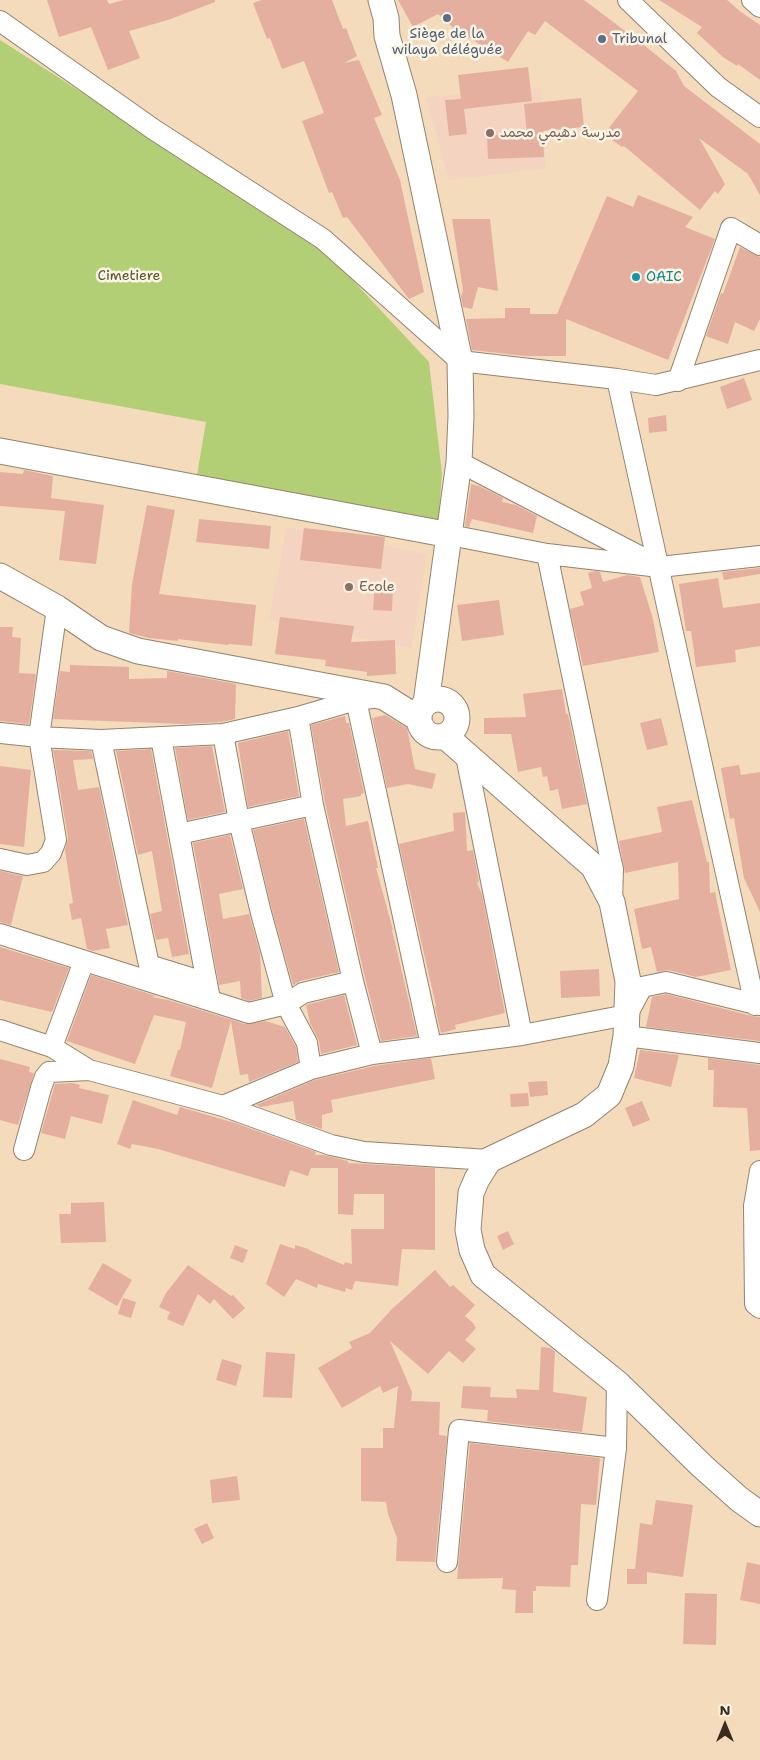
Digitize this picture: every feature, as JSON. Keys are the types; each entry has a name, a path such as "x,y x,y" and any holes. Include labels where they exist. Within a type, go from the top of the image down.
{"main road":[{"path":"368,0 377,25 387,36"},
{"path":"0,576 57,608 101,638 138,651 430,707 455,709 457,716 455,728 445,736 438,738 424,731 430,707 436,628 459,462 461,416 460,361 406,105 387,36 382,0"},
{"path":"0,451 450,535"},
{"path":"445,736 593,866 612,905 628,981 627,1026 621,1066 609,1095 584,1115 489,1160 471,1193 468,1230 472,1250 483,1276 616,1383 702,1466 739,1499 760,1514"}],"street":[{"path":"628,0 718,87 760,117"},
{"path":"752,0 760,7"},
{"path":"0,21 153,129 323,239 460,361 656,385 760,360"},
{"path":"678,381 731,228 760,245"},
{"path":"617,379 758,1005 666,982 642,987 627,1026"},
{"path":"459,462 660,567"},
{"path":"450,535 547,554 660,567 760,556"},
{"path":"547,554 610,852 612,905"},
{"path":"0,858 27,865 43,862 51,853 56,840 39,737 57,608"},
{"path":"0,733 100,740 223,734 298,717 356,700 384,697"},
{"path":"356,700 432,1045"},
{"path":"298,717 313,805 353,981 372,1054"},
{"path":"223,734 239,821 261,913 286,1004 307,1043 311,1070"},
{"path":"161,738 209,993"},
{"path":"100,740 149,965 250,1013 286,1004 302,993 353,981"},
{"path":"466,756 522,1035"},
{"path":"179,834 313,805"},
{"path":"0,934 84,961 209,993"},
{"path":"52,1047 84,961"},
{"path":"223,1106 311,1070 372,1054 522,1035 627,1026 760,1053"},
{"path":"0,1030 52,1047 89,1070 223,1106 331,1145 364,1152 489,1160"},
{"path":"24,1150 41,1088 49,1072 89,1070"},
{"path":"760,1171 754,1206 755,1304 760,1308"},
{"path":"597,1600 616,1448 616,1383"},
{"path":"447,1562 459,1430 616,1448"}],"shaded area":[{"name":"مدرسة دهيمي محمد","path":"541,88 546,168 449,180 426,97"},
{"name":"Ecole","path":"287,527 427,554 411,648 269,620"}],"green space":[{"name":"Cimetiere","path":"0,40 320,245 429,362 442,474 438,528 196,481 206,422 0,384"}],"building":[{"path":"47,0 107,0 109,4 124,0 215,0 215,2 168,20 129,31 140,58 108,70 91,27 59,37"},
{"path":"262,0 332,0 343,29 346,28 357,56 344,63 359,60 382,115 374,118 400,180 424,292 409,299 347,217 343,218 332,192 329,193 302,121 324,113 304,61 282,69 270,38 267,39 253,3"},
{"path":"398,0 584,0 676,71 684,86 760,144 760,195 748,174 699,138 725,184 718,194 715,191 700,210 624,146 622,147 604,134 638,91 545,21 535,35 528,31 508,62 459,33 438,14 413,27"},
{"path":"659,0 727,0 760,25 760,80 738,64 737,66 723,57 697,33 702,27"},
{"path":"528,67 532,101 464,109 467,134 449,136 445,100 461,99 458,75"},
{"path":"581,98 584,127 543,131 544,157 488,159 487,135 527,134 524,104"},
{"name":"OAIC","path":"638,195 693,217 685,227 715,239 668,360 566,319 566,356 525,356 472,350 466,319 505,318 505,308 530,308 530,314 557,314 607,196 633,207"},
{"path":"452,219 490,219 498,291 478,287 472,309 463,307 461,297 463,290"},
{"path":"740,247 760,257 760,319 754,331 735,322 728,344 706,336"},
{"path":"744,378 752,400 727,409 720,387"},
{"path":"666,415 667,431 649,433 648,418"},
{"path":"24,470 53,476 51,498 104,505 96,564 59,560 65,511 0,506 0,472 23,474"},
{"path":"471,484 503,498 502,502 516,505 537,516 533,533 472,519 469,527 465,526"},
{"path":"147,505 175,510 159,594 256,605 252,646 149,638 129,633 132,584"},
{"path":"199,519 271,526 269,549 196,542"},
{"path":"304,528 385,537 381,569 300,560"},
{"path":"760,568 760,574 724,580 722,572"},
{"path":"600,572 603,582 627,575 640,577 653,619 659,652 583,666 570,609 584,605 580,592 592,588 588,573"},
{"path":"718,578 723,608 760,603 760,646 735,650 736,662 696,667 691,631 686,631 679,584"},
{"path":"375,583 393,584 392,611 373,610"},
{"path":"499,600 504,635 462,641 457,605"},
{"path":"280,617 354,626 351,642 395,640 396,674 367,676 367,672 325,666 326,660 275,654"},
{"path":"0,627 13,627 12,637 21,638 19,673 36,674 29,724 0,721"},
{"path":"70,665 129,667 129,679 167,678 167,671 236,684 235,719 221,722 184,724 53,719 60,671 70,672"},
{"path":"562,689 587,804 562,809 558,789 550,791 547,776 543,777 541,767 518,772 511,734 484,734 484,718 526,717 523,694"},
{"path":"385,715 407,728 415,769 436,774 432,789 408,784 387,788 372,718"},
{"path":"345,716 346,723 349,723 364,793 361,796 343,799 346,826 368,821 378,868 376,868 393,930 417,1036 381,1041 325,803 311,725"},
{"path":"661,718 668,745 647,750 640,723"},
{"path":"288,731 299,796 248,807 238,743"},
{"path":"212,746 225,812 188,820 175,748"},
{"path":"151,749 189,954 172,957 168,938 156,940 150,914 162,911 152,851 138,855 116,751"},
{"path":"53,750 91,751 93,759 73,760 78,790 99,787 128,925 106,929 110,948 93,951 87,949 81,918 72,920 69,904 73,903 65,850 68,838"},
{"path":"739,765 741,775 760,772 760,912 744,878 734,818 730,819 721,768"},
{"path":"0,766 31,770 24,847 0,844"},
{"path":"692,800 707,862 709,862 710,893 715,892 731,970 696,977 669,970 657,972 651,947 642,949 634,909 679,899 678,862 625,873 619,841 662,832 657,807"},
{"path":"465,812 467,851 473,850 479,882 477,883 482,894 505,1013 455,1025 456,1029 441,1033 399,844 454,831 453,813"},
{"path":"304,819 339,972 300,981 293,985 272,910 253,830"},
{"path":"230,835 243,889 219,894 223,919 249,914 260,953 262,998 249,1001 241,998 240,981 219,985 193,843"},
{"path":"0,871 23,876 11,925 0,922"},
{"path":"0,947 69,968 52,1012 0,1000"},
{"path":"599,969 600,996 561,998 560,971"},
{"path":"91,975 156,996 152,997 168,1000 245,1024 265,1021 285,1027 296,1047 298,1062 249,1082 248,1074 240,1075 231,1021 212,1088 170,1076 178,1050 180,1050 186,1022 154,1015 135,1064 67,1041"},
{"path":"666,994 760,1017 760,1041 646,1027 652,997"},
{"path":"344,995 357,1045 321,1054 319,1041 310,1023 306,1005"},
{"path":"640,1050 679,1055 671,1087 634,1078"},
{"path":"431,1058 435,1079 331,1100 333,1112 322,1115 322,1129 296,1120 293,1101 261,1107 256,1105 315,1080 374,1066"},
{"path":"708,1058 760,1065 760,1150 750,1151 747,1108 713,1107 714,1070 708,1070"},
{"path":"0,1059 30,1067 29,1072 34,1073 18,1125 0,1120"},
{"path":"547,1081 548,1095 530,1097 528,1082"},
{"path":"72,1083 80,1085 79,1088 109,1095 102,1124 71,1116 65,1139 41,1133 55,1084"},
{"path":"528,1093 529,1106 511,1107 510,1094"},
{"path":"133,1100 177,1115 180,1107 235,1123 316,1152 315,1155 324,1155 348,1161 348,1163 435,1168 435,1250 402,1249 398,1286 355,1281 352,1290 346,1288 345,1292 318,1284 317,1288 296,1279 284,1297 266,1284 280,1244 295,1249 295,1245 309,1249 344,1265 345,1262 352,1264 351,1229 384,1229 384,1194 354,1194 353,1215 338,1214 338,1168 311,1168 308,1176 290,1170 285,1187 158,1149 132,1144 130,1149 117,1144"},
{"path":"642,1101 650,1120 633,1127 625,1108"},
{"path":"104,1202 106,1242 61,1243 59,1214 71,1214 71,1203"},
{"path":"508,1231 514,1244 503,1250 497,1236"},
{"path":"235,1245 248,1250 243,1263 230,1258"},
{"path":"103,1263 132,1280 117,1306 88,1289"},
{"path":"188,1265 231,1296 233,1295 245,1308 233,1319 214,1299 210,1304 198,1294 183,1326 167,1319 170,1312 159,1307 166,1293"},
{"path":"435,1270 450,1287 453,1285 475,1305 465,1316 476,1328 465,1340 476,1349 463,1363 449,1351 428,1374 390,1341 412,1392 411,1401 440,1402 439,1435 447,1436 435,1562 396,1561 397,1538 388,1514 386,1502 361,1501 361,1448 383,1448 383,1428 394,1428 398,1386 383,1393 380,1386 342,1408 318,1368 352,1348 349,1342 370,1333 391,1310"},
{"path":"123,1298 136,1302 131,1318 118,1314"},
{"path":"541,1347 550,1348 555,1351 553,1392 587,1397 582,1432 487,1421 488,1410 461,1408 463,1386 491,1387 490,1397 517,1398 516,1389 539,1390"},
{"path":"266,1352 295,1354 292,1398 263,1397"},
{"path":"222,1359 242,1365 236,1386 216,1380"},
{"path":"470,1443 600,1458 596,1505 581,1504 578,1565 571,1565 570,1587 536,1586 536,1591 533,1591 533,1613 515,1613 516,1590 502,1589 503,1578 457,1579"},
{"path":"237,1476 240,1500 212,1503 210,1480"},
{"path":"656,1500 693,1505 683,1577 647,1572 647,1584 627,1584 627,1569 635,1569 640,1523 652,1525"},
{"path":"207,1523 214,1538 202,1544 194,1529"},
{"path":"747,1562 760,1565 760,1604 740,1600"},
{"path":"685,1593 717,1594 716,1645 683,1644"}],"place":[{"name":"Siège de la wilaya déléguée","path":"447,18"},
{"name":"Tribunal","path":"602,39"},
{"name":"مدرسة دهيمي محمد","path":"490,133"},
{"name":"OAIC","path":"636,277"},
{"name":"Ecole","path":"349,587"}]}
